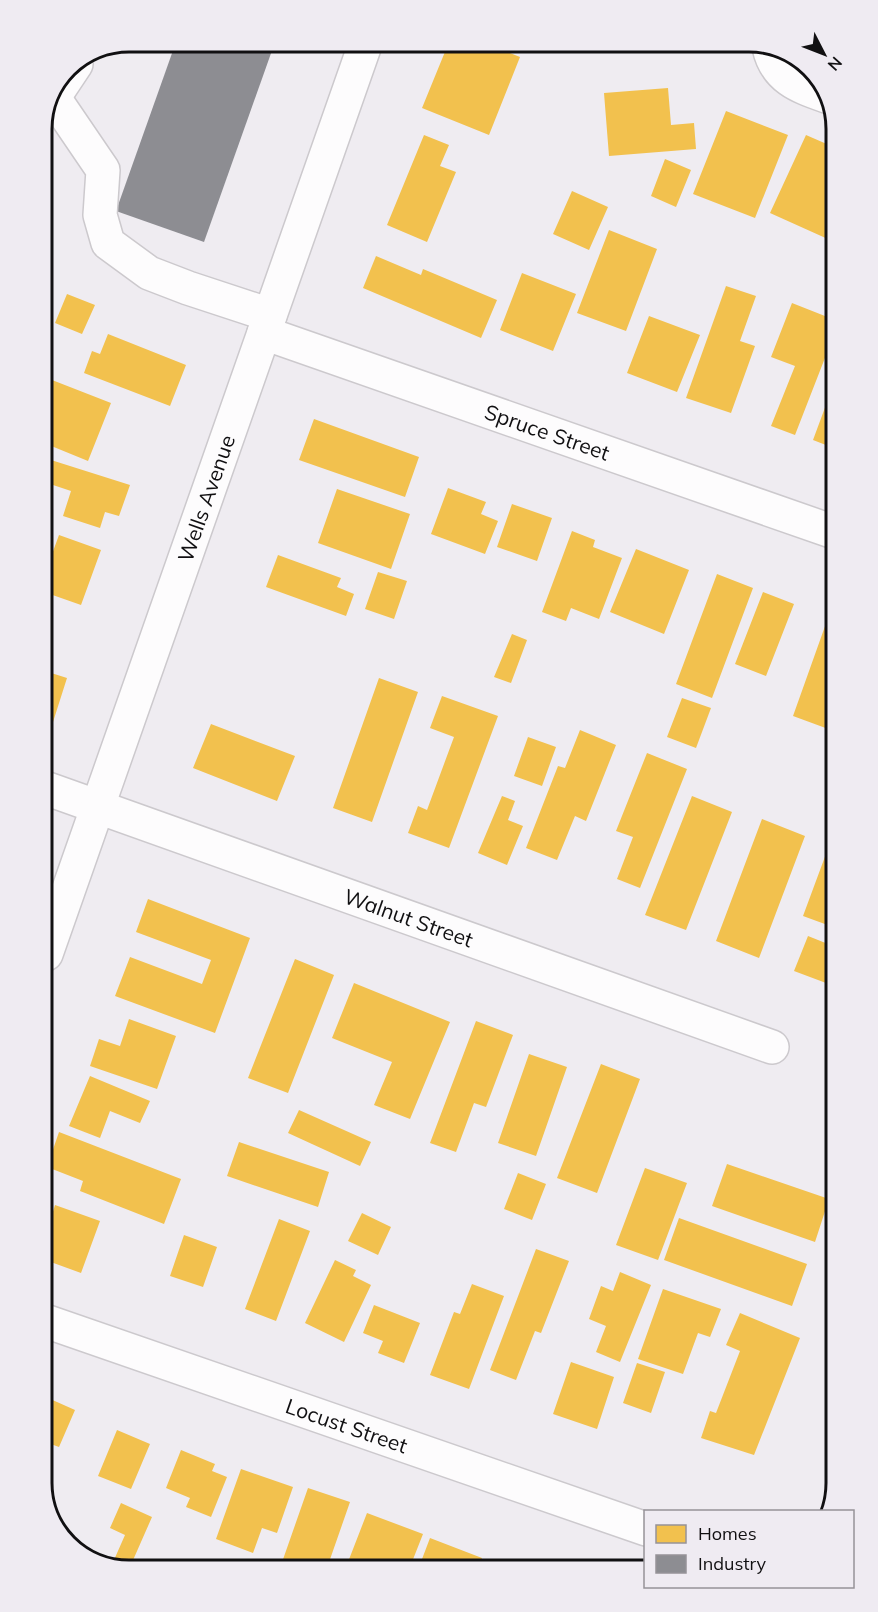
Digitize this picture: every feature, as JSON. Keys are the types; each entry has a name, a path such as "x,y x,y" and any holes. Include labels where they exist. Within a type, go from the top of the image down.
{"street":[{"name":"Wells Avenue","path":"52,936 362,52"},
{"path":"772,57 790,81 814,91"},
{"name":"Spruce Street","path":"57,103 103,170 100,215 108,243 149,273 267,324 826,529"},
{"name":"Walnut Street","path":"53,792 772,1047"},
{"name":"Locust Street","path":"52,1323 644,1529"}],"building: Homes":[{"path":"445,53 509,53 520,57 489,135 422,108"},
{"path":"668,88 671,125 694,123 696,149 609,156 604,93"},
{"path":"726,111 788,135 755,218 693,194"},
{"path":"424,135 449,145 440,166 456,172 427,242 387,225"},
{"path":"806,135 826,144 826,238 770,213"},
{"path":"665,159 691,170 676,207 651,196"},
{"path":"572,191 608,207 589,250 553,234"},
{"path":"609,230 657,249 626,331 577,313"},
{"path":"376,256 421,275 423,269 497,300 481,338 363,288"},
{"path":"522,273 576,294 553,351 500,330"},
{"path":"726,286 756,296 740,341 755,346 731,413 686,398"},
{"path":"67,294 95,305 82,334 55,323"},
{"path":"792,303 826,316 826,355 795,435 771,426 795,366 771,357"},
{"path":"649,316 700,335 677,392 627,373"},
{"path":"108,334 186,365 170,406 84,373 92,351 100,354"},
{"path":"53,380 111,403 88,461 53,447"},
{"path":"826,405 826,445 813,440"},
{"path":"314,419 419,457 405,497 299,460"},
{"path":"53,461 130,485 119,516 105,512 100,528 63,516 71,491 53,485"},
{"path":"448,488 486,502 481,514 498,521 485,554 431,534"},
{"path":"337,489 410,514 391,569 318,543"},
{"path":"512,504 552,518 537,561 497,547"},
{"path":"572,531 595,540 593,547 622,558 599,619 571,608 566,621 542,612"},
{"path":"59,535 101,550 81,605 53,595 53,552"},
{"path":"636,549 689,570 664,634 610,612"},
{"path":"278,555 341,578 337,587 354,594 346,616 266,587"},
{"path":"378,572 407,581 394,619 365,609"},
{"path":"717,574 753,588 712,698 676,684"},
{"path":"763,592 794,604 766,676 735,664"},
{"path":"826,623 826,728 793,716"},
{"path":"512,634 527,640 511,683 494,677"},
{"path":"53,673 67,678 53,722"},
{"path":"379,678 418,692 372,822 333,808"},
{"path":"442,696 498,716 449,848 408,833 418,806 427,810 454,737 430,728"},
{"path":"682,698 711,708 696,748 667,737"},
{"path":"211,724 295,756 277,801 193,768"},
{"path":"580,730 616,745 586,821 575,816 557,860 526,848 558,766 565,768"},
{"path":"528,737 556,747 542,786 514,776"},
{"path":"647,753 687,769 640,888 617,879 633,837 616,831"},
{"path":"502,796 515,801 508,820 523,826 507,865 478,853"},
{"path":"692,796 732,812 686,930 645,915"},
{"path":"762,819 805,836 759,958 716,941"},
{"path":"826,854 826,924 803,916"},
{"path":"148,899 250,938 215,1033 115,996 130,957 202,984 211,960 136,932"},
{"path":"808,936 826,943 826,983 794,971"},
{"path":"295,959 334,975 288,1093 248,1078"},
{"path":"354,983 450,1022 410,1119 374,1105 392,1062 332,1038"},
{"path":"129,1019 176,1036 157,1089 90,1066 99,1039 120,1046"},
{"path":"476,1021 513,1035 486,1107 474,1103 456,1152 430,1143"},
{"path":"529,1054 567,1067 536,1156 498,1143"},
{"path":"601,1064 640,1079 597,1193 557,1178"},
{"path":"90,1076 150,1101 140,1123 110,1111 100,1138 69,1126"},
{"path":"299,1110 371,1142 360,1166 288,1133"},
{"path":"59,1132 181,1179 164,1224 80,1191 83,1181 52,1169 52,1152"},
{"path":"239,1142 329,1172 318,1207 227,1176"},
{"path":"727,1164 826,1198 826,1208 815,1242 712,1206"},
{"path":"645,1168 687,1183 658,1260 616,1245"},
{"path":"518,1173 546,1184 532,1220 504,1209"},
{"path":"55,1205 100,1221 81,1273 52,1263 52,1214"},
{"path":"362,1213 391,1227 378,1255 348,1241"},
{"path":"679,1218 807,1264 792,1306 664,1260"},
{"path":"279,1219 310,1231 276,1321 245,1309"},
{"path":"184,1235 217,1247 203,1287 170,1276"},
{"path":"536,1249 569,1261 541,1333 535,1331 516,1380 490,1370"},
{"path":"335,1260 356,1270 353,1276 371,1285 344,1342 305,1323"},
{"path":"620,1272 651,1285 620,1362 596,1352 606,1326 589,1319 601,1286 613,1291"},
{"path":"472,1284 504,1296 469,1389 430,1375 454,1312 460,1314"},
{"path":"663,1289 721,1309 710,1337 698,1333 683,1374 638,1359"},
{"path":"374,1305 420,1323 404,1363 378,1353 383,1341 363,1333"},
{"path":"740,1313 800,1338 754,1455 701,1438 710,1411 716,1413 740,1351 726,1345"},
{"path":"571,1362 614,1377 597,1429 553,1414"},
{"path":"637,1363 665,1372 651,1413 623,1403"},
{"path":"52,1400 75,1410 59,1447 52,1444"},
{"path":"117,1430 150,1444 131,1489 98,1476"},
{"path":"181,1450 215,1464 212,1471 227,1477 211,1517 186,1507 190,1498 166,1488"},
{"path":"241,1469 293,1487 277,1533 262,1528 253,1553 216,1539"},
{"path":"308,1488 350,1502 330,1559 283,1559"},
{"path":"121,1503 152,1517 134,1559 115,1558 125,1535 110,1528"},
{"path":"367,1513 423,1534 413,1559 349,1559"},
{"path":"430,1538 482,1558 481,1560 422,1559"}],"building: Industry":[{"path":"172,52 271,52 204,242 116,211"}]}
